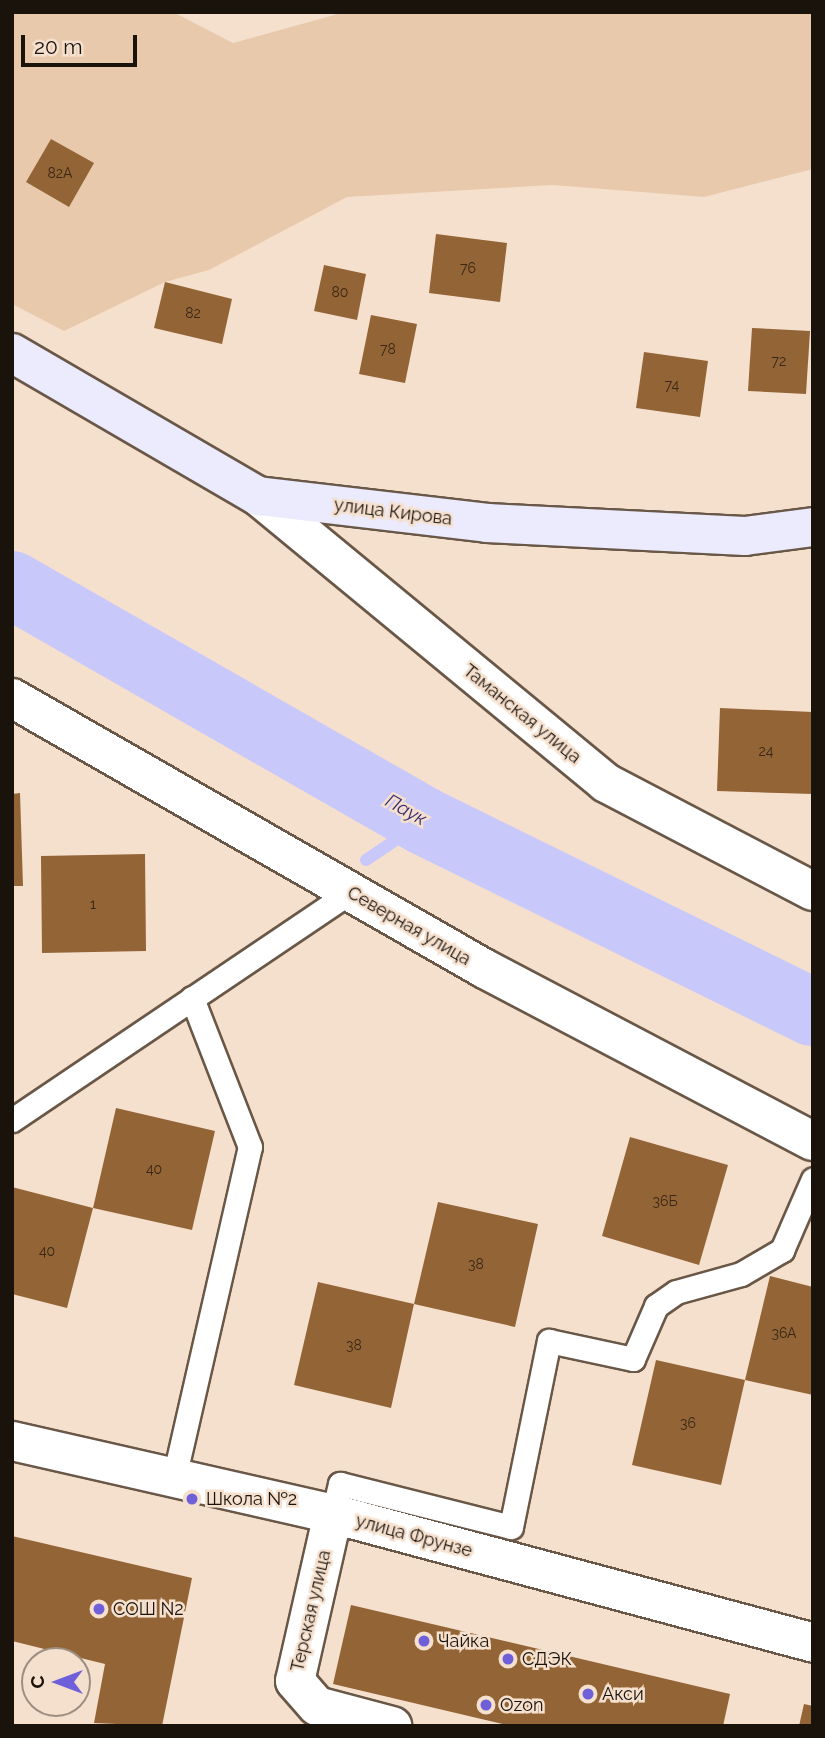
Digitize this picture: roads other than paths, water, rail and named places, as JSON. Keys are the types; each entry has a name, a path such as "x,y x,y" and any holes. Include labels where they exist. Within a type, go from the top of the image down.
{"main road":[{"name":"улица Кирова","path":"12,353 258,496 487,523 745,536 813,527"}],"street":[{"name":"Таманская улица","path":"258,496 606,783 813,891"},
{"name":"Северная улица","path":"12,698 485,969 813,1141"},
{"name":"улица Фрунзе","path":"12,1441 333,1514 813,1643"},
{"name":"Терская улица","path":"333,1514 295,1681 317,1706 392,1726"}],"lane":[{"path":"12,1120 350,892"},
{"path":"174,1478 250,1147 192,998"},
{"path":"333,1514 340,1484 511,1527 549,1341 633,1359 656,1306 676,1292 741,1274 782,1250 813,1179"}],"waterway":[{"name":"Паук","path":"12,585 424,821 813,1012"},
{"path":"366,860 424,821"}],"place":[{"name":"Школа №2","path":"192,1499"},
{"name":"СОШ N2","path":"99,1609"},
{"name":"Чайка","path":"424,1641"},
{"name":"СДЭК","path":"508,1659"},
{"name":"Акси","path":"588,1694"},
{"name":"Ozon","path":"486,1705"}]}
